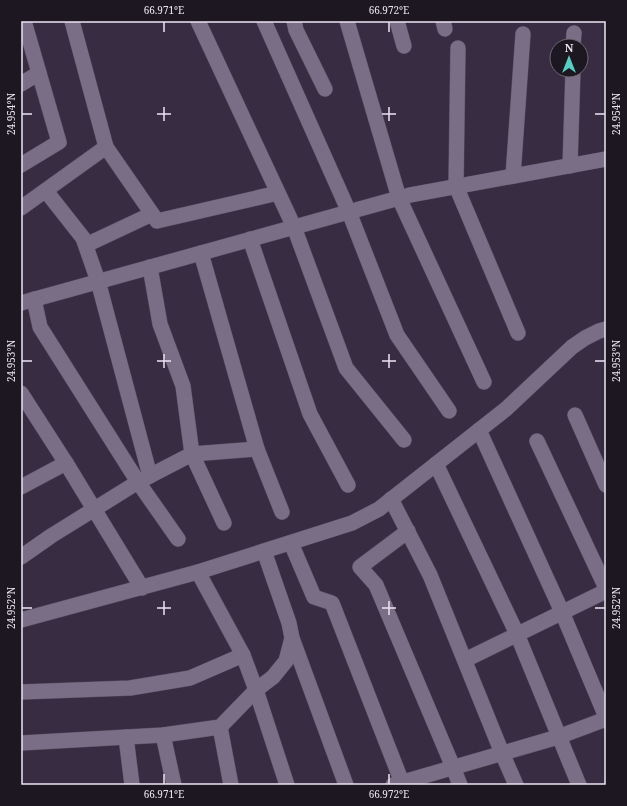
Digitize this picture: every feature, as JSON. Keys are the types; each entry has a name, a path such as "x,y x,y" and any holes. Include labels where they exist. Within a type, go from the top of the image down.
{"street":[{"path":"21,164 59,142 24,21"},
{"path":"72,21 106,147 157,221 278,193"},
{"path":"198,21 294,227 346,368 404,440"},
{"path":"264,21 349,212 398,335 450,411"},
{"path":"294,21 296,30 325,89"},
{"path":"347,21 399,198 484,382"},
{"path":"397,21 404,46"},
{"path":"513,176 523,34"},
{"path":"458,48 456,186 518,333"},
{"path":"21,84 39,73"},
{"path":"570,166 573,78"},
{"path":"21,208 106,147"},
{"path":"178,539 144,479 40,328 28,301 410,195 606,159"},
{"path":"46,191 84,238 98,281 144,479"},
{"path":"86,246 152,214"},
{"path":"250,239 310,414 348,485"},
{"path":"200,253 257,449 282,512"},
{"path":"150,267 160,324 182,386 192,454 224,523"},
{"path":"21,620 198,572 352,523 380,509 506,409 572,347 585,338 606,329"},
{"path":"21,393 66,463 142,588"},
{"path":"575,415 606,485"},
{"path":"291,543 314,597 332,604 399,784 559,736 606,718 562,612 478,430"},
{"path":"465,660 606,589 538,441"},
{"path":"21,557 94,509 144,479 192,454 257,449"},
{"path":"21,487 66,463"},
{"path":"436,464 517,634 578,785"},
{"path":"391,499 430,575 516,785"},
{"path":"408,531 360,567 376,585 460,785"},
{"path":"264,551 289,623 292,638 346,785"},
{"path":"198,572 243,655 287,785"},
{"path":"21,743 163,735 220,727 256,690 273,677 286,662 292,638"},
{"path":"21,692 130,688 190,678 243,655"},
{"path":"220,727 231,785"},
{"path":"163,735 174,785"},
{"path":"126,737 132,785"}]}
